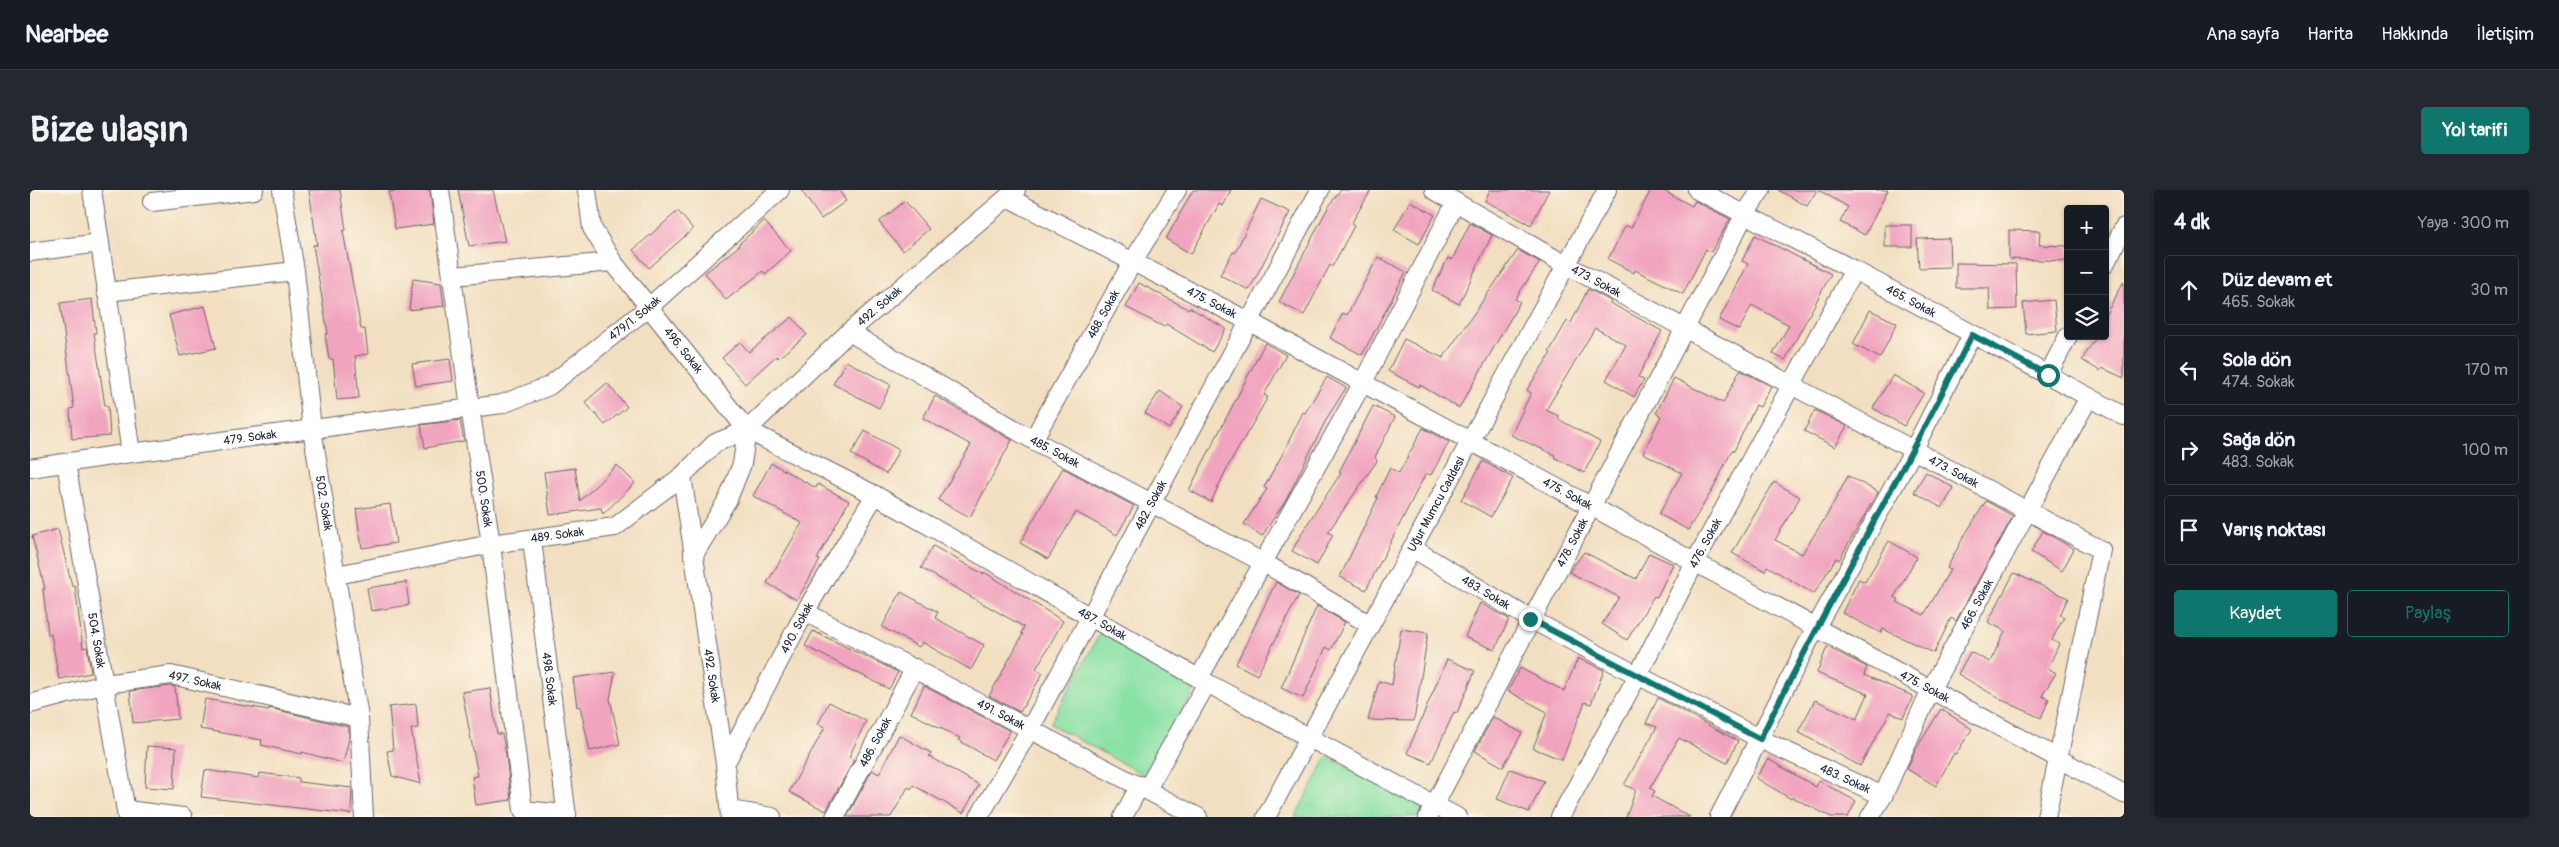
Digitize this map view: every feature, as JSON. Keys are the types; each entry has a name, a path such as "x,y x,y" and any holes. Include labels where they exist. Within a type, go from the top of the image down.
{"street":[{"path":"92,190 131,452"},
{"path":"152,202 254,190"},
{"name":"502. Sokak","path":"282,190 295,271 312,429 359,718 364,817"},
{"name":"500. Sokak","path":"440,190 491,544 523,810 567,815"},
{"name":"496. Sokak","path":"586,190 592,228 613,262 747,430"},
{"name":"479/1. Sokak","path":"470,407 502,404 550,386 649,307 780,190"},
{"name":"488. Sokak","path":"1033,440 1133,261 1177,190"},
{"name":"482. Sokak","path":"979,817 1030,729 1089,615 1320,190"},
{"name":"473. Sokak","path":"1434,190 1566,265 2101,550 2058,759"},
{"name":"Uğur Mumcu Caddesi","path":"1266,817 1369,624 1607,190"},
{"name":"465. Sokak","path":"1697,190 1854,270 2124,416"},
{"name":"478. Sokak","path":"1431,811 1590,505 1745,214 1761,190"},
{"name":"475. Sokak","path":"1013,194 1133,261 1248,321 1695,562 1815,629 2124,794"},
{"name":"492. Sokak","path":"747,430 849,332 1013,194"},
{"path":"1123,817 1143,787 1203,680 1264,563 1362,384 1456,202"},
{"path":"2109,258 2122,237"},
{"path":"30,252 100,244"},
{"path":"452,276 613,262"},
{"name":"476. Sokak","path":"1560,817 1638,675 1695,562 1854,270"},
{"path":"106,292 295,271"},
{"name":"485. Sokak","path":"849,332 1033,440 1264,563 1369,624"},
{"path":"1719,817 1815,629 1913,450 1972,335"},
{"path":"2048,375 2066,340"},
{"name":"466. Sokak","path":"1870,817 1883,796 1931,690 2089,397"},
{"name":"479. Sokak","path":"30,468 131,452 470,407"},
{"path":"693,556 728,498 742,464 747,430"},
{"name":"489. Sokak","path":"337,575 491,544 532,540 615,527 682,476 715,443 747,430"},
{"name":"487. Sokak","path":"747,430 875,495 1308,738 1431,811 1457,817"},
{"name":"504. Sokak","path":"66,463 126,813"},
{"name":"492. Sokak","path":"682,476 725,764 730,813"},
{"name":"490. Sokak","path":"725,764 805,612 875,495"},
{"name":"498. Sokak","path":"532,540 567,815"},
{"name":"483. Sokak","path":"1412,548 1530,619 1760,739 1883,796"},
{"name":"491. Sokak","path":"805,612 1198,817"},
{"name":"486. Sokak","path":"835,817 915,668"},
{"name":"497. Sokak","path":"30,704 105,684 171,675 359,718"},
{"path":"2046,817 2058,759"},
{"path":"126,813 184,817"},
{"path":"730,813 772,817"}],"green space":[{"path":"1100,633 1197,686 1147,777 1050,724"},
{"path":"1327,757 1426,809 1422,817 1295,817"}],"building":[{"path":"309,190 340,190 346,230 343,231 361,329 365,329 368,354 355,356 359,398 337,400 333,359 329,359 325,334 328,334 313,245 317,245"},
{"path":"430,190 434,224 395,229 389,192"},
{"path":"458,190 493,190 505,241 469,246"},
{"path":"801,190 839,190 846,201 821,219"},
{"path":"1193,190 1231,190 1223,206 1219,204 1191,254 1166,239"},
{"path":"1340,190 1371,190 1351,224 1354,226 1332,267 1330,265 1304,315 1279,302 1326,211"},
{"path":"1490,190 1549,190 1531,225 1485,201"},
{"path":"1651,190 1662,190 1692,206 1695,201 1730,219 1711,252 1706,249 1683,294 1635,270 1634,273 1608,259 1626,225 1631,228"},
{"path":"1778,190 1817,190 1807,206"},
{"path":"1819,190 1888,190 1865,235 1840,222 1848,207"},
{"path":"1261,199 1290,212 1249,290 1220,275 1233,252 1235,253"},
{"path":"905,201 929,229 903,251 879,222"},
{"path":"1410,201 1435,215 1419,244 1394,230"},
{"path":"678,211 693,229 649,268 633,250"},
{"path":"764,221 791,251 765,274 763,271 726,300 705,273 739,246"},
{"path":"1470,223 1492,235 1459,304 1432,290 1448,258 1452,260"},
{"path":"1885,225 1912,225 1912,247 1885,247"},
{"path":"2009,230 2040,231 2039,245 2064,246 2064,261 2009,259"},
{"path":"1755,235 1831,274 1785,360 1773,354 1789,325 1752,305 1739,330 1719,320 1748,264 1742,261"},
{"path":"1949,238 1950,267 1919,268 1917,239"},
{"path":"1518,250 1540,262 1515,299 1520,302 1459,408 1420,385 1419,387 1388,371 1404,339 1443,358"},
{"path":"1378,257 1406,272 1362,355 1330,338 1343,313 1347,315"},
{"path":"1956,263 2016,264 2017,309 1990,310 1989,288 1956,288"},
{"path":"413,279 441,283 444,306 409,310"},
{"path":"2124,281 2124,378 2102,368 2100,371 2082,360 2094,340 2109,340 2109,309"},
{"path":"1139,283 1188,309 1189,307 1226,329 1212,352 1166,324 1164,327 1126,307"},
{"path":"1588,289 1662,331 1638,377 1644,380 1634,397 1606,380 1626,345 1595,328 1546,410 1559,416 1558,419 1600,442 1584,473 1554,457 1555,455 1511,435 1531,393 1527,390 1551,353 1549,352 1567,321 1571,323"},
{"path":"92,299 96,333 94,333 105,406 108,406 110,436 72,439 70,409 74,408 60,303"},
{"path":"2054,300 2057,331 2026,334 2023,303"},
{"path":"205,306 216,348 180,356 169,315"},
{"path":"1870,310 1897,323 1880,358 1853,344"},
{"path":"792,317 807,335 778,358 776,356 745,384 722,358 740,342 749,352"},
{"path":"1265,343 1286,355 1264,395 1268,397 1227,468 1211,502 1189,490"},
{"path":"450,359 453,381 416,386 412,364"},
{"path":"846,361 891,385 879,408 833,384"},
{"path":"1740,370 1771,386 1760,407 1756,405 1734,451 1732,450 1713,489 1688,530 1659,514 1682,473 1643,453 1661,416 1656,413 1674,378 1723,403"},
{"path":"1893,375 1924,393 1904,426 1873,408"},
{"path":"1327,377 1346,388 1327,418 1286,500 1262,536 1244,524 1267,489 1264,487 1303,412 1305,413"},
{"path":"607,383 627,407 605,425 585,402"},
{"path":"1160,391 1183,407 1169,429 1145,413"},
{"path":"935,396 1012,440 970,517 938,500 971,445 923,418"},
{"path":"1373,406 1395,417 1375,457 1377,461 1328,532 1333,535 1317,565 1292,551 1341,473 1339,472"},
{"path":"1815,410 1847,426 1835,447 1804,431"},
{"path":"460,420 464,441 425,448 421,425"},
{"path":"1423,428 1449,442 1431,475 1426,473 1366,590 1340,577 1378,498 1376,497 1390,468 1399,473"},
{"path":"865,431 899,450 886,474 851,454"},
{"path":"1483,461 1513,478 1491,517 1461,500"},
{"path":"771,463 816,488 818,484 849,501 817,559 820,560 797,600 767,583 802,523 753,496"},
{"path":"617,465 635,483 603,514 601,508 550,515 544,472 575,468 580,501"},
{"path":"1063,468 1134,506 1117,535 1076,512 1048,559 1020,543"},
{"path":"1926,472 1954,488 1942,508 1914,492"},
{"path":"1848,476 1878,492 1839,560 1836,558 1814,594 1767,566 1765,571 1732,553 1774,482 1800,497 1775,540 1802,554 1827,515"},
{"path":"1986,501 2013,516 1956,621 1951,618 1934,653 1883,629 1881,633 1842,613 1859,579 1865,582 1889,541 1917,557 1894,597 1899,599 1897,602 1924,615 1950,570 1947,568 1963,538"},
{"path":"390,504 396,543 362,548 356,509"},
{"path":"58,529 72,586 75,586 83,648 87,647 91,673 59,679 51,634 48,635 43,589 45,589 32,536"},
{"path":"2043,531 2074,549 2062,571 2031,552"},
{"path":"933,546 983,574 984,572 1063,621 1036,669 1043,673 1020,712 989,696 1023,634 1021,633 1024,627 921,568"},
{"path":"1584,552 1636,579 1649,553 1673,564 1657,597 1654,596 1627,640 1602,624 1619,597 1569,572"},
{"path":"2014,573 2068,598 2060,615 2064,617 2052,640 2059,644 2048,668 2056,673 2042,696 2049,699 2041,718 2002,700 1958,674 1970,652 1990,662 2005,631 1988,622"},
{"path":"406,582 409,605 371,611 367,588"},
{"path":"1276,582 1299,595 1257,675 1236,664"},
{"path":"901,592 938,612 935,618 984,645 971,670 922,642 919,647 882,627"},
{"path":"1480,603 1509,619 1495,650 1465,637"},
{"path":"1317,606 1345,622 1331,650 1326,647 1303,698 1281,688"},
{"path":"1401,629 1428,633 1414,721 1368,720 1379,681 1392,685"},
{"path":"813,631 898,672 889,689 805,646"},
{"path":"1827,647 1867,667 1864,675 1913,696 1903,718 1890,712 1860,766 1798,732 1815,700 1857,719 1868,694 1817,673"},
{"path":"1578,658 1604,670 1591,704 1585,702 1562,760 1533,748 1547,712 1508,691 1520,668 1564,691"},
{"path":"1447,659 1475,671 1457,713 1454,712 1431,763 1407,753"},
{"path":"615,672 610,699 620,744 590,751 580,706 577,707 573,678"},
{"path":"924,686 1010,731 993,760 958,740 960,738 911,713"},
{"path":"175,687 178,719 133,723 130,691"},
{"path":"490,688 497,734 502,734 506,755 511,800 476,805 472,777 478,776 462,692"},
{"path":"1658,698 1738,741 1727,763 1679,738 1650,788 1655,791 1652,796 1690,817 1626,817 1636,790 1624,785 1657,727 1646,723"},
{"path":"205,699 269,710 269,708 349,727 349,739 343,763 302,752 302,754 261,745 262,740 200,729"},
{"path":"829,702 866,721 849,757 854,760 826,811 789,792 825,727 818,724"},
{"path":"416,704 418,728 411,729 421,784 392,776 387,751 393,750 389,707"},
{"path":"1941,709 1972,729 1956,754 1954,753 1936,786 1907,769 1916,749"},
{"path":"1493,717 1522,733 1503,767 1475,751"},
{"path":"899,735 931,753 929,756 979,785 963,813 913,785 911,789 908,787 891,817 847,817 872,770 879,774"},
{"path":"147,746 176,748 174,789 145,787"},
{"path":"1768,759 1816,787 1819,781 1856,801 1848,817 1831,817 1792,797 1791,799 1756,778"},
{"path":"1510,769 1544,781 1529,812 1497,799"},
{"path":"205,770 259,778 260,773 299,778 299,782 352,788 351,814 201,797"}],"route":[{"path":"1530,619 1760,739 1815,629 1913,450 1972,335 2048,375"}]}
